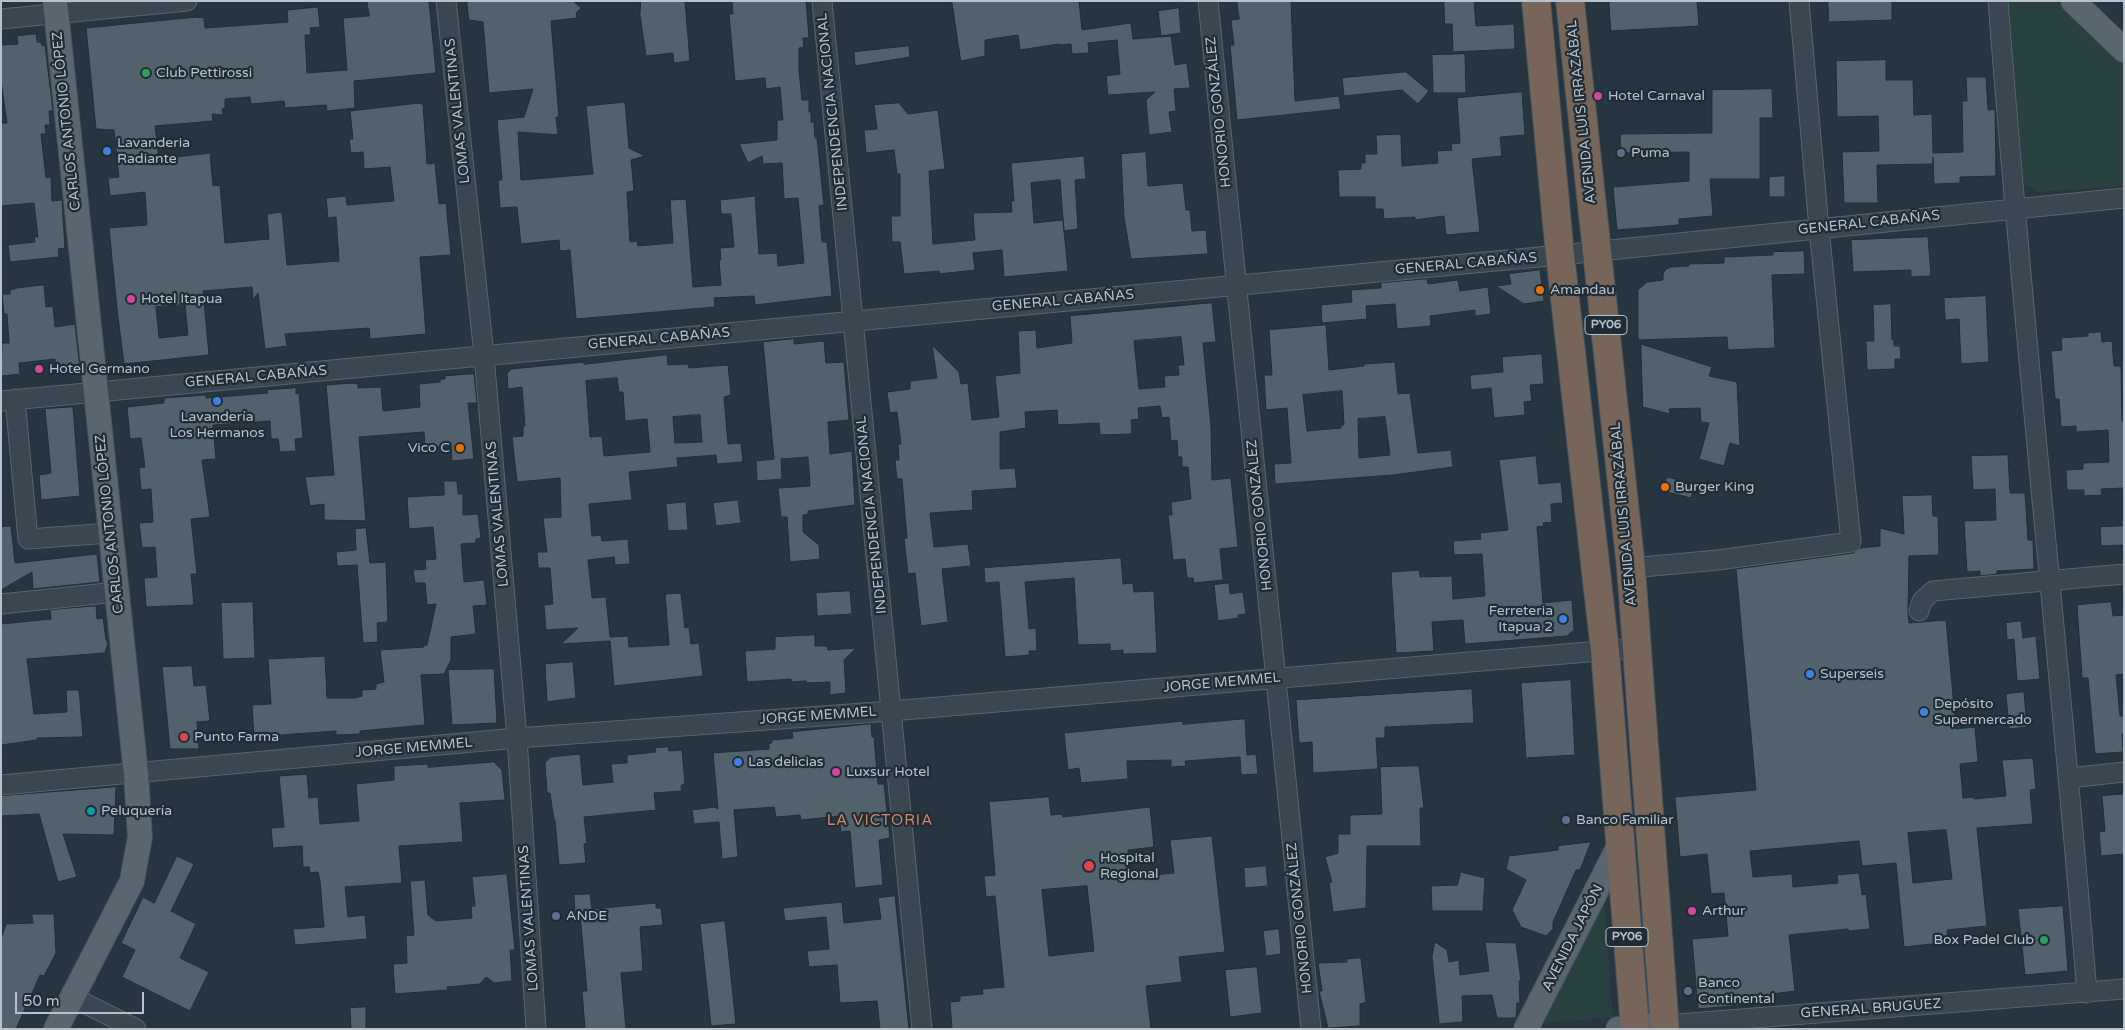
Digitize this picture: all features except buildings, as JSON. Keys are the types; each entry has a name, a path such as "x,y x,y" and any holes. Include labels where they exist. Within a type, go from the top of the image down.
{"highway":[{"name":"PY06","path":"1536,1 1560,255 1605,651 1619,846 1629,1028"},
{"name":"AVENIDA LUIS IRRAZÁBAL","path":"1570,1 1631,568 1635,648 1665,1027"}],"main road":[{"path":"2073,1 2124,50"},
{"name":"CARLOS ANTONIO LÓPEZ","path":"55,7 136,774 140,837 132,881 56,1029"},
{"name":"AVENIDA JAPÓN","path":"1526,1029 1619,846"},
{"name":"GENERAL BRUGUEZ","path":"1629,1028 1665,1027"}],"street":[{"path":"1,19 55,7 187,1"},
{"name":"LOMAS VALENTINAS","path":"446,1 484,355 517,738 536,1029"},
{"name":"INDEPENDENCIA NACIONAL","path":"822,1 922,1029"},
{"name":"HONORIO GONZÁLEZ","path":"1208,1 1311,1029"},
{"path":"1631,568 1718,560 1851,542 1819,228 1799,1"},
{"path":"1998,1 2014,209 2051,581 2087,993"},
{"name":"GENERAL CABAÑAS","path":"8,400 1560,255 2124,198"},
{"path":"8,400 28,539 110,533"},
{"path":"1920,611 1922,601 1933,591 2124,574"},
{"path":"1,604 117,592"},
{"name":"JORGE MEMMEL","path":"1,785 517,738 892,711 1635,648"},
{"path":"2069,778 2124,772"},
{"name":"GENERAL BRUGUEZ","path":"1665,1027 2124,989"},
{"path":"72,997 136,1029"}],"green space":[{"path":"2007,1 2056,1 2124,64 2124,186 2038,192 2026,185 2023,179"},
{"path":"1601,869 1613,1018 1527,1023"}],"place":[{"name":"Club Pettirossi","path":"146,73"},
{"name":"Hotel Carnaval","path":"1598,96"},
{"name":"Lavanderia Radiante","path":"107,151"},
{"name":"Puma","path":"1621,153"},
{"name":"Amandau","path":"1540,290"},
{"name":"Hotel Itapua","path":"131,299"},
{"name":"Hotel Germano","path":"39,369"},
{"name":"Lavandería Los Hermanos","path":"217,401"},
{"name":"Vico C","path":"460,448"},
{"name":"Burger King","path":"1665,487"},
{"name":"Ferreteria Itapua 2","path":"1563,619"},
{"name":"Superseis","path":"1810,674"},
{"name":"Depósito Supermercado","path":"1924,712"},
{"name":"Punto Farma","path":"184,737"},
{"name":"Las delicias","path":"738,762"},
{"name":"Luxsur Hotel","path":"836,772"},
{"name":"Peluquería","path":"91,811"},
{"name":"Banco Familiar","path":"1566,820"},
{"name":"Hospital Regional","path":"1089,866"},
{"name":"Arthur","path":"1692,911"},
{"name":"ANDE","path":"556,916"},
{"name":"Box Padel Club","path":"2044,940"},
{"name":"Banco Continental","path":"1688,991"}],"district":[{"name":"LA VICTORIA","path":"880,821"}]}
